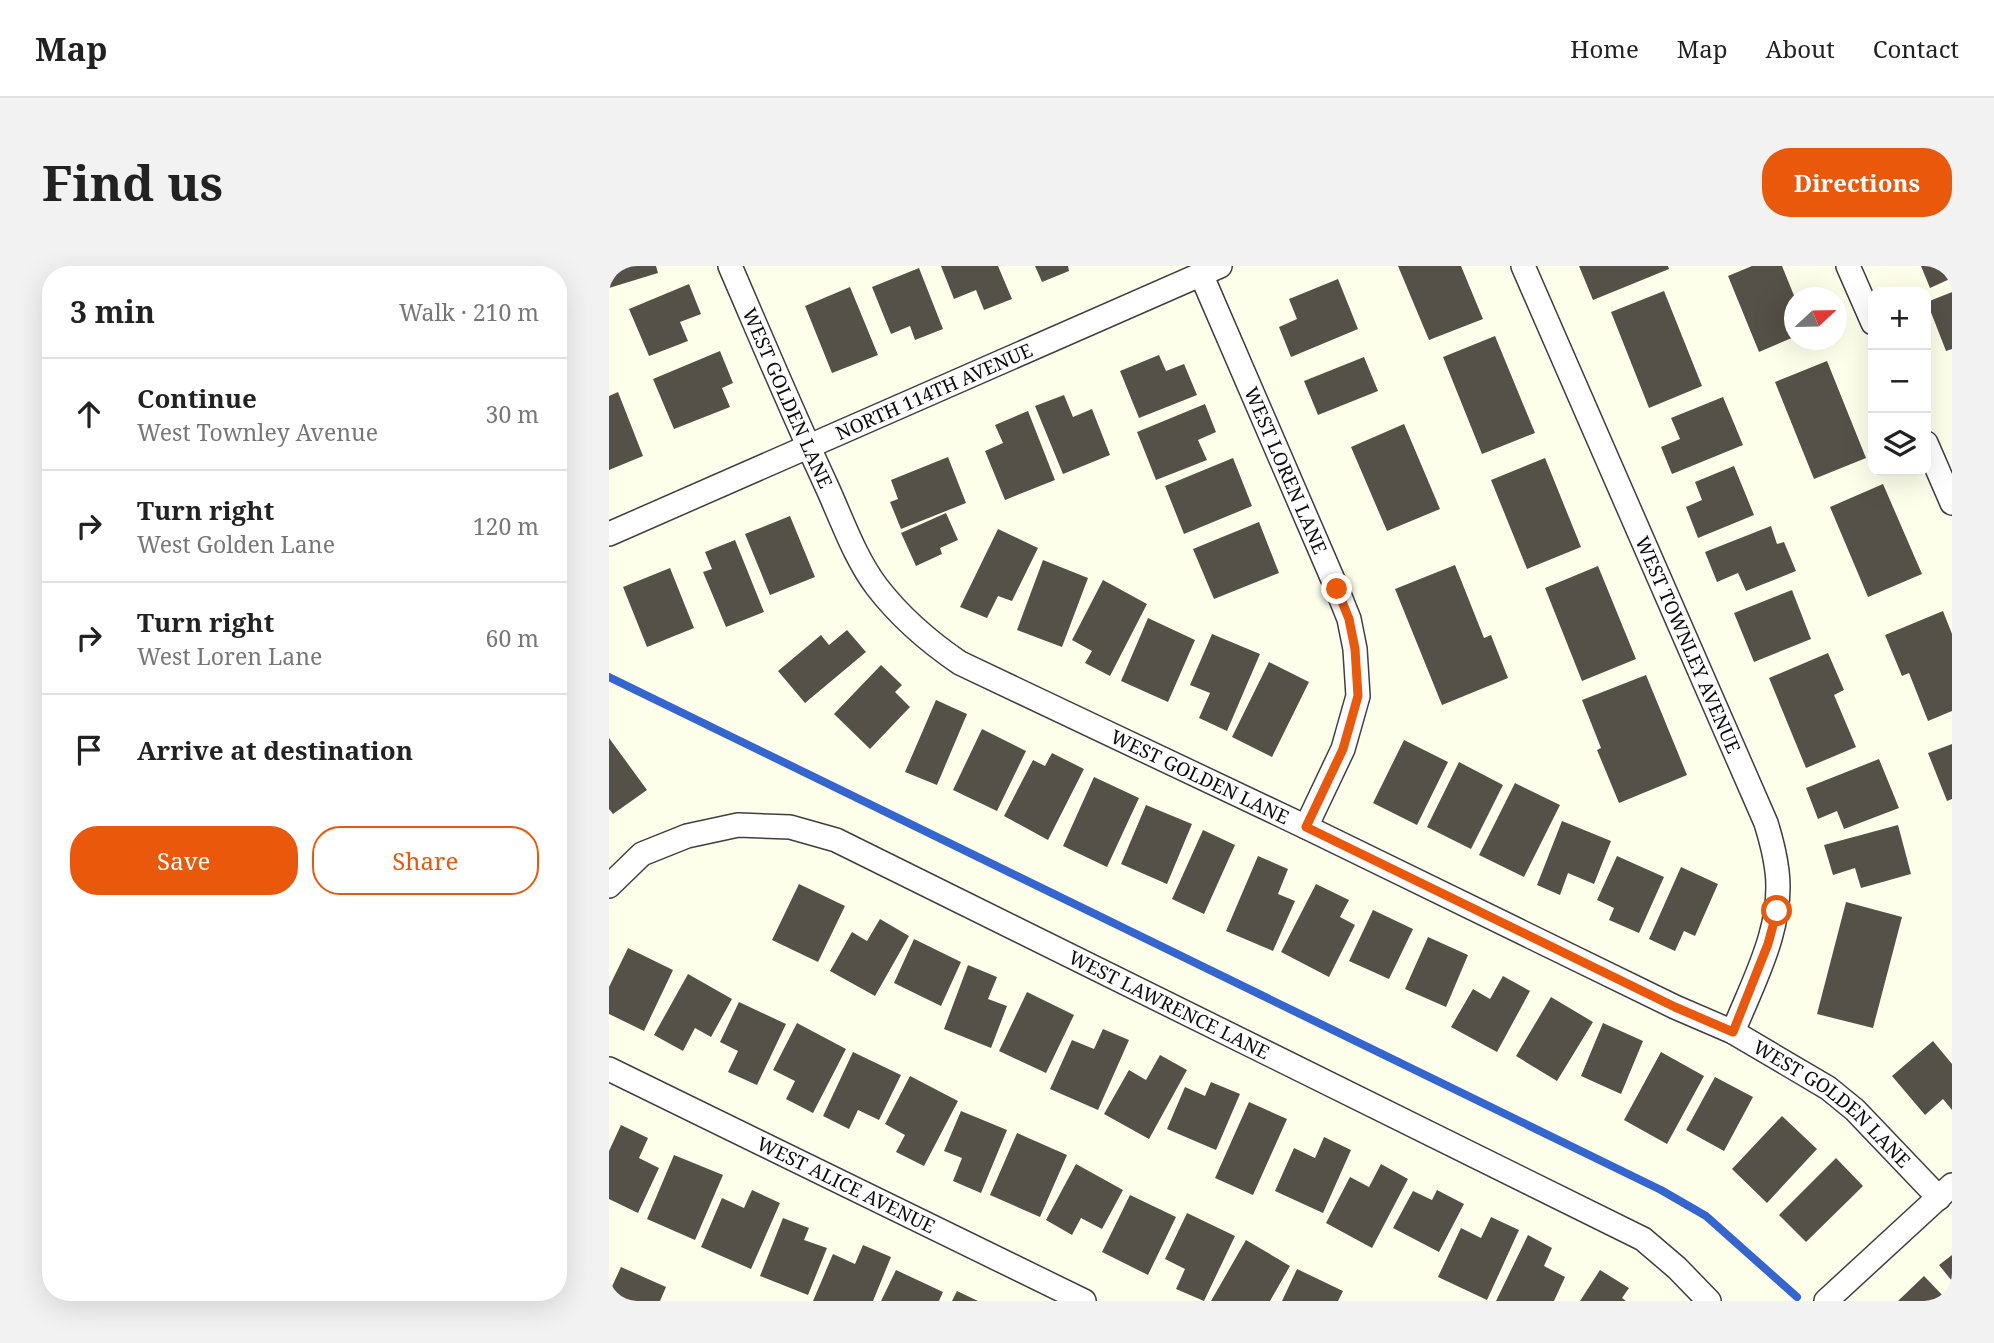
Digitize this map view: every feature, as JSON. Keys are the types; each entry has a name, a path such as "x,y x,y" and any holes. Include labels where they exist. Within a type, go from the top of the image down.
{"street":[{"name":"WEST GOLDEN LANE","path":"730,266 857,553 877,586 912,626 936,646 960,663 1306,827 1675,1007 1733,1032 1828,1088 1945,1192"},
{"name":"WEST TOWNLEY AVENUE","path":"1523,266 1766,823 1773,847 1778,873 1777,911 1768,944 1733,1032"},
{"path":"1849,266 1868,311"},
{"name":"NORTH 114TH AVENUE","path":"609,534 1210,270"},
{"name":"WEST LOREN LANE","path":"1210,270 1349,619 1355,649 1358,696 1343,749 1306,827"},
{"path":"1931,455 1952,503"},
{"name":"WEST LAWRENCE LANE","path":"609,886 642,854 687,836 739,825 790,827 836,840 1643,1239 1677,1268 1709,1301"},
{"name":"WEST ALICE AVENUE","path":"609,1069 1084,1301"},
{"path":"1828,1300 1945,1192"}],"building":[{"path":"609,266 656,266 658,273 609,288"},
{"path":"941,266 998,266 1012,299 984,310 976,290 954,299"},
{"path":"1035,266 1068,266 1069,271 1042,282"},
{"path":"1398,266 1461,266 1483,319 1429,340"},
{"path":"1579,266 1668,266 1669,269 1593,300"},
{"path":"1752,266 1782,266 1791,287 1784,287 1784,341 1759,352 1728,276"},
{"path":"1921,266 1952,266 1952,278 1930,287"},
{"path":"919,268 943,329 915,340 910,326 891,334 872,287"},
{"path":"1338,279 1358,329 1291,357 1279,327 1297,319 1289,299"},
{"path":"689,284 701,314 680,322 688,341 649,356 629,309"},
{"path":"850,287 878,355 832,373 805,306"},
{"path":"1664,291 1702,386 1649,408 1611,312"},
{"path":"1952,292 1952,349 1946,351 1931,312 1931,300"},
{"path":"1495,336 1535,433 1482,454 1443,357"},
{"path":"720,351 733,383 722,388 730,407 674,429 653,379"},
{"path":"1159,355 1166,371 1184,364 1197,395 1139,418 1120,371"},
{"path":"1364,357 1378,391 1318,415 1304,381"},
{"path":"1827,361 1866,458 1814,479 1775,382"},
{"path":"618,392 643,456 609,470 609,396"},
{"path":"1064,395 1073,417 1092,409 1110,455 1063,474 1035,406"},
{"path":"1723,397 1743,445 1672,474 1661,447 1680,439 1671,418"},
{"path":"1205,404 1216,432 1198,440 1207,460 1156,480 1137,432"},
{"path":"1028,411 1055,480 1005,500 985,451 1003,443 995,425"},
{"path":"1404,424 1440,509 1387,531 1351,447"},
{"path":"948,457 966,503 901,529 890,502 898,499 891,480"},
{"path":"1233,458 1252,506 1184,534 1165,486"},
{"path":"1545,458 1581,547 1527,569 1491,480"},
{"path":"1734,466 1754,515 1698,538 1686,507 1702,500 1695,482"},
{"path":"1883,484 1922,574 1868,597 1830,507"},
{"path":"946,513 958,540 940,548 942,554 916,566 901,533"},
{"path":"790,516 815,577 770,595 745,534"},
{"path":"1259,522 1279,573 1214,599 1193,549"},
{"path":"1771,526 1777,544 1784,542 1796,571 1746,591 1738,573 1717,582 1705,552"},
{"path":"998,529 1038,548 1012,601 998,596 987,618 960,607"},
{"path":"735,540 764,612 726,627 703,572 712,569 705,552"},
{"path":"1043,560 1088,578 1062,647 1017,630"},
{"path":"1455,565 1484,638 1491,635 1508,678 1442,705 1395,589"},
{"path":"1598,566 1636,659 1582,681 1545,588"},
{"path":"670,568 694,628 647,647 623,587"},
{"path":"1103,580 1147,604 1110,676 1085,663 1092,651 1072,640"},
{"path":"1792,590 1811,639 1754,662 1734,613"},
{"path":"1943,611 1952,634 1952,711 1928,721 1909,673 1902,676 1885,635"},
{"path":"1148,618 1195,640 1168,702 1121,681"},
{"path":"847,630 866,652 805,703 778,671 821,635 829,645"},
{"path":"1212,634 1260,654 1227,731 1199,718 1210,693 1190,685"},
{"path":"1828,653 1844,690 1834,695 1856,747 1806,768 1769,678"},
{"path":"1269,662 1309,682 1272,757 1232,737"},
{"path":"881,665 902,685 895,692 910,707 870,749 834,714"},
{"path":"1646,675 1687,775 1619,803 1597,750 1601,748 1582,700"},
{"path":"936,700 967,714 937,785 905,772"},
{"path":"982,729 1026,751 997,811 953,790"},
{"path":"609,738 647,790 613,814 609,809"},
{"path":"1404,740 1448,762 1417,825 1373,803"},
{"path":"1952,744 1952,799 1947,801 1928,753"},
{"path":"1052,753 1084,769 1048,840 1004,816 1033,760 1045,766"},
{"path":"1879,759 1899,808 1844,829 1837,811 1818,819 1806,788"},
{"path":"1459,762 1503,785 1471,849 1427,827"},
{"path":"1094,777 1139,798 1107,867 1063,846"},
{"path":"1515,783 1560,805 1524,877 1479,855"},
{"path":"1146,805 1192,824 1167,884 1121,864"},
{"path":"1562,821 1611,841 1594,884 1568,873 1560,895 1537,885"},
{"path":"1898,825 1911,874 1861,888 1855,868 1833,875 1824,845"},
{"path":"1203,830 1235,845 1204,914 1172,899"},
{"path":"1258,856 1288,869 1278,894 1295,901 1273,951 1226,931"},
{"path":"1617,856 1664,877 1639,933 1609,920 1614,908 1597,900"},
{"path":"1681,867 1718,884 1695,936 1684,931 1675,951 1649,939"},
{"path":"799,884 845,906 818,962 772,940"},
{"path":"1316,884 1349,900 1340,917 1355,925 1329,977 1281,952"},
{"path":"1846,902 1902,917 1873,1028 1817,1014"},
{"path":"1373,910 1413,929 1389,979 1349,961"},
{"path":"880,919 909,936 875,996 830,971 852,932 867,941"},
{"path":"1428,937 1468,955 1446,1007 1405,989"},
{"path":"914,939 961,962 941,1006 894,983"},
{"path":"628,948 673,970 644,1031 609,1014 609,987"},
{"path":"968,965 997,977 988,999 1007,1006 991,1048 944,1029"},
{"path":"688,974 732,999 711,1037 695,1028 683,1051 654,1035"},
{"path":"1503,976 1530,991 1497,1052 1451,1027 1473,989 1490,999"},
{"path":"1027,992 1074,1015 1046,1073 999,1051"},
{"path":"1551,997 1593,1022 1557,1081 1516,1056"},
{"path":"739,1002 786,1024 757,1085 728,1072 738,1051 720,1042"},
{"path":"797,1023 846,1049 813,1113 786,1099 795,1081 773,1070"},
{"path":"1603,1023 1643,1041 1621,1094 1581,1076"},
{"path":"1103,1029 1129,1040 1098,1110 1050,1089 1072,1040 1094,1049"},
{"path":"1933,1041 1952,1064 1952,1110 1943,1099 1925,1115 1892,1076"},
{"path":"853,1052 901,1075 879,1120 858,1110 849,1129 823,1116"},
{"path":"1661,1052 1704,1076 1667,1144 1624,1120"},
{"path":"1160,1055 1187,1070 1149,1139 1104,1114 1129,1070 1146,1080"},
{"path":"910,1076 958,1101 924,1166 896,1152 905,1135 885,1124"},
{"path":"1715,1077 1753,1097 1724,1151 1686,1130"},
{"path":"1211,1082 1240,1094 1216,1150 1167,1129 1185,1087 1205,1096"},
{"path":"1249,1102 1287,1119 1253,1195 1215,1178"},
{"path":"961,1111 1007,1130 981,1193 953,1181 962,1158 944,1151"},
{"path":"1782,1116 1817,1149 1767,1203 1732,1169"},
{"path":"621,1125 648,1138 639,1158 659,1168 638,1213 609,1199 609,1151"},
{"path":"1017,1133 1067,1155 1040,1217 990,1195"},
{"path":"1324,1137 1351,1150 1323,1213 1275,1191 1294,1148 1315,1158"},
{"path":"674,1155 723,1175 695,1240 647,1219"},
{"path":"1836,1158 1863,1186 1806,1242 1779,1215"},
{"path":"1076,1164 1123,1190 1102,1229 1081,1218 1072,1235 1046,1220"},
{"path":"1381,1164 1408,1179 1372,1248 1326,1223 1350,1177 1369,1187"},
{"path":"752,1190 780,1203 751,1269 701,1247 722,1198 744,1208"},
{"path":"1437,1190 1464,1204 1439,1252 1393,1228 1413,1191 1432,1200"},
{"path":"1130,1195 1176,1217 1148,1275 1102,1252"},
{"path":"1187,1213 1235,1236 1204,1301 1176,1289 1185,1269 1165,1259"},
{"path":"1491,1217 1519,1230 1487,1300 1438,1277 1461,1228 1481,1238"},
{"path":"783,1218 809,1228 804,1240 827,1248 808,1295 760,1276"},
{"path":"1528,1235 1552,1248 1544,1266 1565,1277 1554,1301 1496,1301"},
{"path":"1246,1240 1290,1266 1270,1301 1211,1301"},
{"path":"863,1245 891,1257 873,1301 813,1301 833,1254 855,1264"},
{"path":"1952,1255 1952,1281 1939,1265"},
{"path":"621,1267 666,1287 660,1301 609,1301 609,1293"},
{"path":"1297,1269 1343,1291 1338,1301 1282,1301"},
{"path":"896,1270 943,1292 939,1301 881,1301"},
{"path":"1600,1270 1629,1288 1622,1298 1626,1301 1580,1301"},
{"path":"1924,1276 1948,1301 1898,1301"},
{"path":"957,1291 978,1301 952,1301"}],"waterway":[{"path":"609,677 1661,1190 1706,1216 1797,1297"}],"route":[{"path":"1337,589 1349,619 1355,649 1358,696 1343,749 1306,827 1675,1007 1733,1032 1768,944 1777,911"}]}
